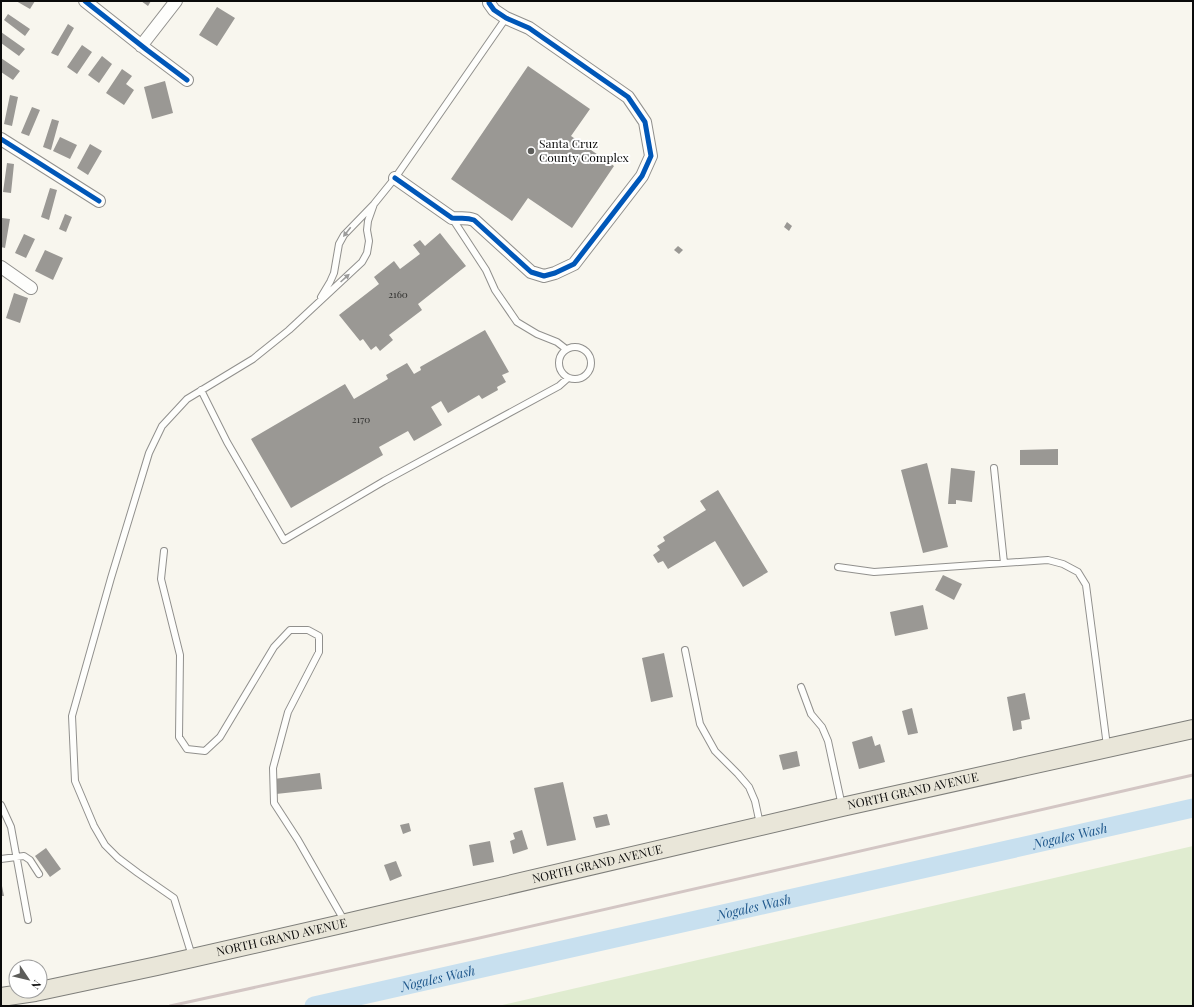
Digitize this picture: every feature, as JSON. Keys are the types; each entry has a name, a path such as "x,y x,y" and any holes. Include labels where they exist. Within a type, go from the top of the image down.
{"main road":[{"name":"NORTH GRAND AVENUE","path":"1,997 35,992 346,923 842,807 1193,729"}],"street":[{"path":"85,1 186,80"},
{"path":"141,46 176,1"},
{"path":"395,178 452,218 460,219 467,217 474,220 531,272 544,276 555,273 574,264 642,176 651,156 645,122 628,97 529,28 506,18 494,10 489,1"},
{"path":"1,139 99,201"},
{"path":"1,267 31,288"}],"lane":[{"path":"316,305 334,274 339,244 344,235 374,204 395,178 506,18"},
{"path":"193,957 174,898 118,858 105,845 94,826 75,781 72,716 111,578 149,453 162,426 187,399 253,359 290,330 362,262 367,253 369,241 367,230 368,222 374,204"},
{"path":"452,218 486,270 495,290 517,322 537,334 557,342 566,349"},
{"path":"576,346 586,350 591,359 591,364 587,374 578,379 573,379 568,378 561,371 559,362 560,357 566,349 576,346"},
{"path":"201,390 227,442 284,540 384,481 559,386 568,378"},
{"path":"994,468 1004,563"},
{"path":"164,551 161,579 180,655 179,737 187,749 205,751 220,737 274,647 290,630 308,630 319,636 319,652 288,712 273,768 274,803 298,840 346,923"},
{"path":"838,567 874,572 1048,560 1063,564 1078,572 1086,585 1107,748"},
{"path":"685,650 700,724 715,750 749,787 755,801 760,826"},
{"path":"801,687 811,714 822,727 828,741 842,807"},
{"path":"1,805 11,827 28,920"},
{"path":"1,859 24,856 30,860 39,874"}],"green space":[{"path":"1193,846 1193,1006 498,1006"}],"building":[{"path":"16,1 35,1 30,9"},
{"path":"141,1 151,1 148,6"},
{"path":"217,7 235,18 217,46 199,35"},
{"path":"8,14 30,29 25,36 4,20"},
{"path":"68,24 74,28 58,56 51,53"},
{"path":"1,32 25,49 19,56 1,43"},
{"path":"82,45 92,52 77,74 67,67"},
{"path":"102,56 112,64 99,83 88,75"},
{"path":"1,58 20,71 13,80 1,72"},
{"name":"Santa Cruz County Complex","path":"528,66 590,109 571,136 614,166 572,228 528,198 512,221 451,179"},
{"path":"122,69 132,76 126,84 134,90 124,105 106,93"},
{"path":"165,81 173,113 152,119 144,87"},
{"path":"10,95 18,97 12,126 4,124"},
{"path":"32,107 40,110 29,136 21,133"},
{"path":"52,119 59,121 51,150 43,147"},
{"path":"60,137 77,145 70,159 53,151"},
{"path":"90,144 102,151 88,175 77,168"},
{"path":"7,163 14,164 11,193 3,192"},
{"path":"50,188 57,190 49,220 41,217"},
{"path":"65,214 72,217 66,232 59,229"},
{"path":"2,218 10,219 5,248 1,247"},
{"path":"787,222 792,226 789,231 784,227"},
{"path":"440,233 466,266 418,304 422,310 389,335 393,340 380,351 376,346 371,350 363,339 360,341 339,315 379,284 374,277 394,261 400,269 420,254 413,245 420,240 425,246"},
{"path":"24,234 35,239 26,258 15,253"},
{"path":"678,246 683,250 679,254 674,250"},
{"path":"45,250 63,258 53,280 35,271"},
{"path":"14,293 28,298 20,323 6,318"},
{"path":"485,330 509,372 502,375 506,382 497,387 498,390 482,399 479,395 448,413 441,401 431,407 442,425 414,441 408,431 379,447 383,455 291,508 251,439 345,384 354,399 388,379 386,375 407,363 414,374 421,370 420,367"},
{"path":"1058,449 1058,465 1020,465 1020,450"},
{"path":"927,463 948,547 923,553 901,470"},
{"path":"951,468 975,471 972,502 956,500 956,504 948,504"},
{"path":"718,490 768,572 743,587 715,541 668,569 663,561 658,563 653,555 660,550 657,546 665,541 663,537 706,510 700,501"},
{"path":"943,575 962,584 954,600 935,590"},
{"path":"923,605 928,629 895,636 890,612"},
{"path":"664,653 673,697 651,702 642,658"},
{"path":"1025,693 1030,719 1021,721 1022,729 1013,731 1007,697"},
{"path":"912,708 918,733 908,735 902,711"},
{"path":"872,736 875,746 880,744 885,762 859,769 852,742"},
{"path":"797,751 800,766 783,770 779,755"},
{"path":"320,773 322,789 276,794 274,779"},
{"path":"563,782 576,840 547,846 534,788"},
{"path":"607,814 610,825 596,828 593,817"},
{"path":"409,823 411,831 403,834 400,825"},
{"path":"522,830 528,849 513,854 510,841 515,839 513,833"},
{"path":"490,841 494,862 473,866 469,845"},
{"path":"46,848 61,869 50,877 35,856"},
{"path":"396,861 402,876 390,881 384,865"},
{"path":"1,881 4,896 1,896"}],"waterway":[{"name":"Nogales Wash","path":"314,1006 1193,808"}],"railway":[{"path":"170,1006 475,939 1193,775"}],"cycle path":[{"path":"85,1 187,80"},
{"path":"395,178 452,218 466,218 474,220 531,272 544,276 555,273 574,264 642,176 651,156 645,122 628,97 529,28 506,18 494,10 489,1"},
{"path":"1,139 99,201"}],"place":[{"name":"Santa Cruz County Complex","path":"531,151"}]}
